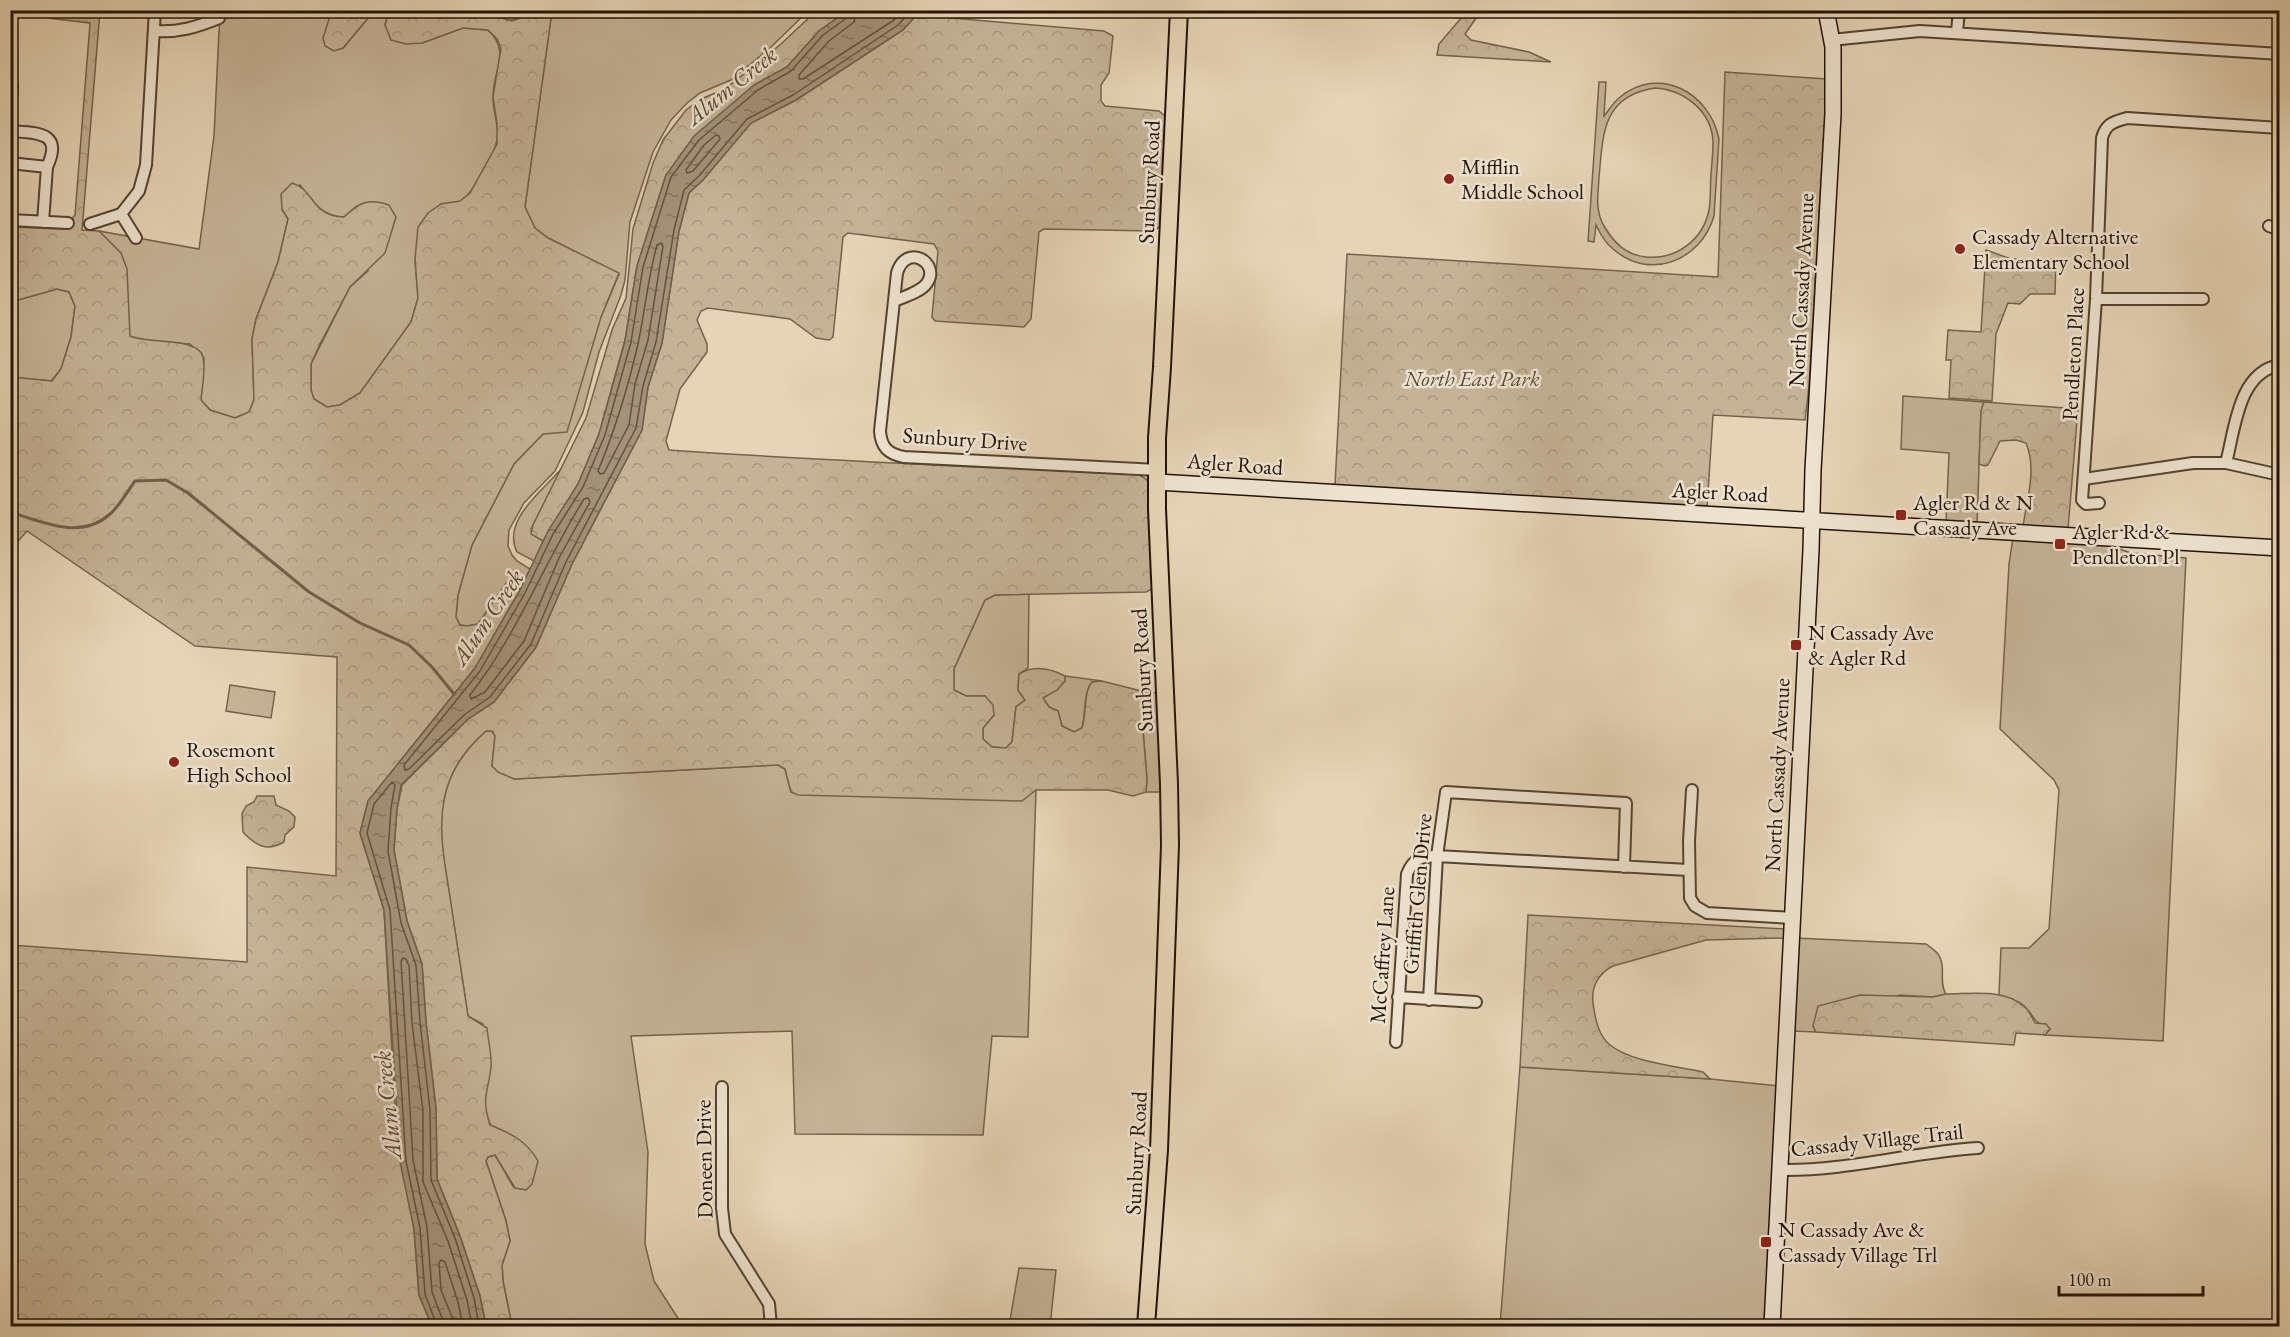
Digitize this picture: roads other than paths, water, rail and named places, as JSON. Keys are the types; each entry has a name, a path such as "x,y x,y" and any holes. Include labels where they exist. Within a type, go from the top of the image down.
{"main road":[{"name":"Sunbury Road","path":"1146,1326 1160,1150 1170,845 1157,434 1179,10"},
{"name":"North Cassady Avenue","path":"1772,1326 1833,114 1831,40 1826,10"},
{"name":"Agler Road","path":"1157,476 2280,548"}],"street":[{"path":"90,224 121,214 140,191 146,165 155,10"},
{"path":"1957,32 1959,10"},
{"path":"154,31 192,29 219,18"},
{"path":"1831,40 1920,31 1957,32 2280,54"},
{"path":"10,78 12,86 10,119"},
{"name":"Pendleton Place","path":"2099,502 2086,504 2082,500 2096,299 2102,138 2109,123 2127,118 2280,128"},
{"path":"10,130 42,133 52,142 51,159 47,166 43,222"},
{"path":"10,163 47,166"},
{"path":"121,214 136,238"},
{"path":"10,220 68,223"},
{"path":"2096,299 2203,299"},
{"name":"Sunbury Drive","path":"894,301 880,431 881,442 887,451 904,457 1157,476"},
{"path":"2226,463 2245,392 2259,373 2280,365"},
{"path":"2084,479 2193,463 2226,463 2280,475"},
{"path":"1692,790 1688,870 1690,898 1695,906 1707,913 1793,918"},
{"name":"Griffith Glen Drive","path":"1429,1000 1437,856 1446,792 1626,803 1623,867"},
{"path":"1437,856 1688,870"},
{"name":"McCaffrey Lane","path":"1396,1042 1407,874 1411,864 1420,858 1437,856"},
{"path":"1398,997 1476,1002"},
{"name":"Doneen Drive","path":"722,1087 722,1208 725,1233 769,1304 771,1326"},
{"name":"Cassady Village Trail","path":"1780,1170 1844,1167 1944,1150 1978,1148"}],"water":[{"path":"486,11 526,11 517,19 508,20"},
{"path":"847,11 920,11 903,30 796,100 751,123 703,180 689,193 679,231 662,343 648,387 642,430 572,564 536,647 494,702 468,719 401,785 394,850 407,921 422,964 436,1109 437,1179 460,1236 480,1296 486,1326 432,1326 419,1295 414,1229 400,1162 384,910 360,833 368,801 475,668 520,590 548,531 578,484 599,434 625,341 637,266 666,175 694,136 754,85 787,67 819,31"}],"waterway":[{"path":"10,512 61,527 86,526 98,522 113,512 135,481 166,480 188,493 309,592 360,623 409,645 432,667 454,694"}],"place":[{"name":"Mifflin Middle School","path":"1449,179"},
{"name":"Cassady Alternative Elementary School","path":"1960,249"},
{"name":"Agler Rd & N Cassady Ave","path":"1901,515"},
{"name":"Agler Rd & Pendleton Pl","path":"2060,544"},
{"name":"N Cassady Ave & Agler Rd","path":"1796,645"},
{"name":"Rosemont High School","path":"174,762"},
{"name":"N Cassady Ave & Cassady Village Trl","path":"1766,1242"}],"water label":[{"name":"Alum Creek","path":"731,85"},
{"name":"Alum Creek","path":"487,617"},
{"name":"Alum Creek","path":"387,1105"}],"park label":[{"name":"North East Park","path":"1472,378"}]}
